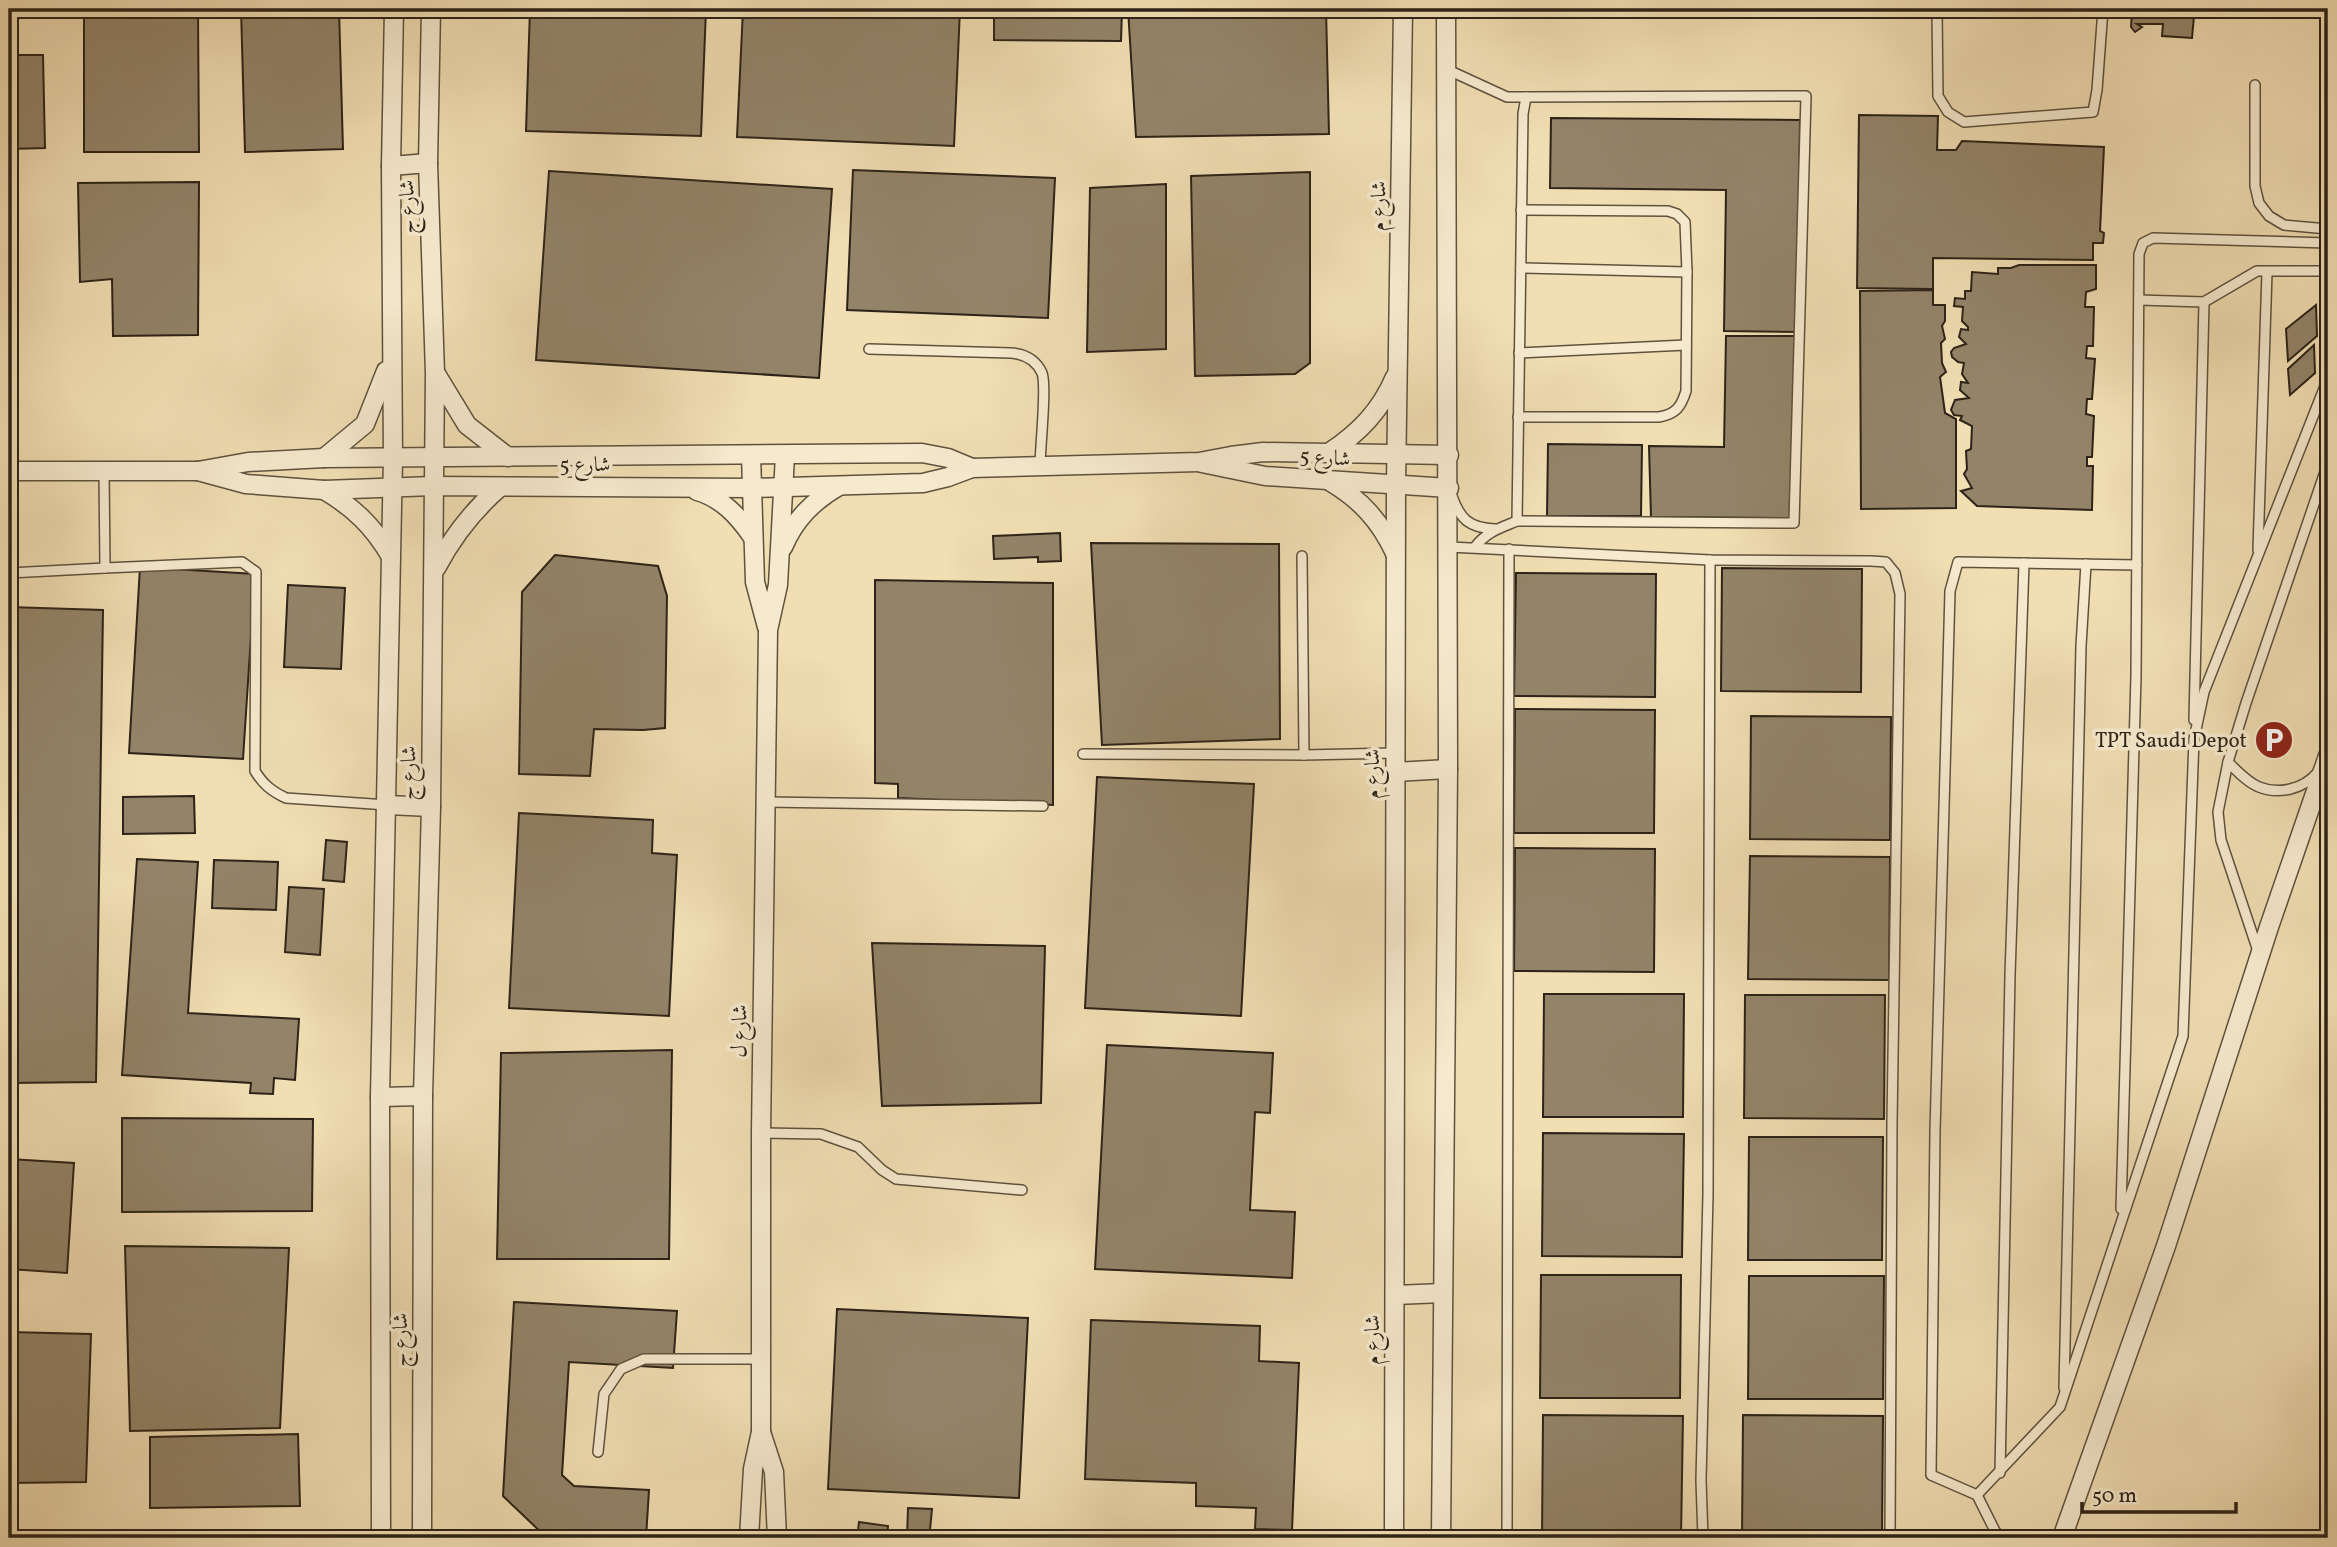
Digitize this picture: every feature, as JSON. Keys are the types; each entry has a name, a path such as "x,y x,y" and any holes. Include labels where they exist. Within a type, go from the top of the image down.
{"street":[{"name":"شارع ج","path":"381,1538 380,1097 393,458 391,166 394,9"},
{"name":"شارع ج","path":"425,1533 423,1096 434,571 435,373 428,163 431,9"},
{"name":"شارع م","path":"1394,1538 1396,453 1403,9"},
{"path":"1441,1538 1449,547 1446,9"},
{"path":"391,166 428,163"},
{"path":"324,458 365,424 376,403 391,358"},
{"path":"1329,452 1352,438 1371,418 1387,396 1398,371"},
{"path":"435,373 467,425 508,457"},
{"name":"شارع 5","path":"198,471 246,484 324,490 433,486 782,488 923,483 972,468 1199,462 1247,454 1329,452 1449,455"},
{"name":"شارع 5","path":"9,471 198,471 248,461 324,458 922,453 948,458 972,468"},
{"name":"شارع ل","path":"751,455 755,582 768,630"},
{"name":"شارع ل","path":"749,1538 753,1469 761,1432 761,1133 768,630 778,585 785,455"},
{"name":"شارع 5","path":"1199,462 1248,474 1449,488"},
{"path":"1328,481 1350,494 1370,512 1386,533 1397,557"},
{"path":"780,553 790,532 804,513 821,497 841,485"},
{"path":"680,486 723,502 740,517 753,537"},
{"path":"434,571 450,541 467,518 500,487"},
{"path":"324,490 345,502 363,518 379,536 391,557"},
{"path":"2062,1538 2166,1246 2259,956 2327,759"},
{"path":"1395,772 1448,769"},
{"path":"387,805 430,807"},
{"path":"380,1097 423,1096"},
{"path":"1395,1295 1443,1293"},
{"name":"شارع ل","path":"761,1432 774,1472 777,1538"},
{"path":"1380,1538 1395,1508"},
{"path":"372,1538 382,1515"}],"lane":[{"path":"1937,9 1938,96 1948,112 1964,122 2093,112 2098,90 2103,9"},
{"path":"1446,69 1507,97 1806,96 1794,523 1517,521 1481,538 1475,547"},
{"path":"2255,85 2255,186 2259,202 2269,216 2284,225 2328,229"},
{"path":"1517,521 1523,114 1526,97"},
{"path":"1518,417 1672,415 1681,405 1686,391 1685,222 1678,214 1668,211 1521,210"},
{"path":"2121,1220 2137,565 2138,254 2143,243 2153,238 2328,243"},
{"path":"1521,268 1687,272"},
{"path":"2138,300 2204,302 2256,271 2327,271 2327,381 2204,692 2194,740"},
{"path":"2258,559 2267,272"},
{"path":"1977,1495 2060,1407 2183,1036 2194,740 2204,302"},
{"path":"1519,353 1686,345"},
{"path":"869,349 1012,353 1032,360 1042,372 1044,380 1040,466"},
{"path":"2259,956 2221,840 2218,812 2228,762 2328,463"},
{"path":"104,471 105,568"},
{"path":"1449,488 1463,519 1497,529"},
{"path":"1449,547 1710,559 1886,562 1895,573 1900,594 1892,1123 1890,1538"},
{"path":"1507,1538 1509,549"},
{"path":"1302,556 1304,755"},
{"path":"1703,1538 1701,1480 1708,1195 1710,559"},
{"path":"9,573 242,562 251,567 256,572 255,771 262,782 274,792 286,797 387,805"},
{"path":"2001,1538 1977,1495 1930,1475 1935,1131 1950,591 1958,562 2137,565"},
{"path":"2000,1473 2011,961 2024,563"},
{"path":"2063,1398 2081,646 2087,564"},
{"path":"1083,754 1304,755 1395,752"},
{"path":"2228,762 2243,777 2259,787 2278,791 2297,788 2313,778 2327,759"},
{"path":"765,802 1043,806"},
{"path":"761,1133 821,1134 858,1147 895,1179 1022,1190"},
{"path":"598,1452 604,1394 621,1368 644,1359 761,1359"}],"building":[{"path":"84,9 198,9 199,152 84,152"},
{"path":"241,9 339,9 343,149 245,152"},
{"path":"530,9 706,9 701,136 526,131"},
{"path":"743,9 960,9 954,146 737,137"},
{"path":"994,9 1122,9 1121,41 994,40"},
{"path":"1128,9 1326,9 1329,134 1136,137"},
{"path":"2132,12 2194,16 2192,38 2162,36 2163,24 2137,24 2142,27 2135,32 2131,27"},
{"path":"9,55 43,55 45,148 9,149"},
{"path":"1859,115 1938,116 1937,150 1956,150 1962,141 2104,147 2100,231 2104,233 2103,243 2093,243 2093,260 1933,258 1933,289 1857,288"},
{"path":"1551,118 1800,120 1797,332 1724,331 1726,190 1550,188"},
{"path":"2322,146 2328,146 2328,166 2322,166"},
{"path":"853,170 1055,178 1048,318 847,310"},
{"path":"549,171 832,189 819,378 536,360"},
{"path":"1310,172 1310,363 1295,374 1195,376 1191,176"},
{"path":"199,182 198,335 113,336 112,279 80,282 78,183"},
{"path":"1166,184 1166,349 1087,352 1090,188"},
{"path":"2019,265 2096,265 2096,289 2086,292 2085,307 2094,307 2093,346 2087,346 2086,358 2095,359 2092,399 2087,399 2086,414 2094,416 2092,457 2087,457 2087,466 2093,466 2092,510 1977,506 1961,491 1972,488 1964,474 1967,469 1966,451 1971,449 1972,426 1960,420 1962,416 1954,415 1951,410 1955,400 1969,398 1960,390 1961,382 1968,383 1962,374 1964,363 1952,357 1951,352 1954,348 1966,344 1959,337 1961,329 1968,330 1962,321 1963,307 1954,306 1955,298 1965,299 1965,291 1971,291 1972,272 1998,274 1998,268"},
{"path":"1933,290 1933,305 1945,305 1945,321 1942,326 1945,339 1941,343 1942,363 1946,372 1940,377 1945,413 1956,419 1956,508 1861,509 1860,291"},
{"path":"2316,305 2317,336 2288,361 2286,329"},
{"path":"1726,336 1796,336 1792,518 1651,517 1649,446 1724,447"},
{"path":"2314,345 2315,373 2290,395 2288,369"},
{"path":"1548,444 1642,445 1641,516 1547,516"},
{"path":"1060,533 1061,561 1038,562 1038,557 994,559 993,536"},
{"path":"1091,543 1279,544 1280,739 1102,745"},
{"path":"555,555 658,566 667,596 665,728 594,729 590,776 519,774 522,592"},
{"path":"140,567 255,574 243,759 129,753"},
{"path":"1722,568 1862,569 1861,692 1721,691"},
{"path":"1516,573 1656,574 1655,697 1514,696"},
{"path":"875,580 1053,583 1053,805 898,798 898,784 875,783"},
{"path":"288,585 345,588 341,669 284,667"},
{"path":"9,607 103,610 96,1082 9,1083"},
{"path":"1515,709 1655,710 1654,833 1514,833"},
{"path":"1751,716 1891,717 1890,840 1750,839"},
{"path":"1097,777 1254,784 1241,1016 1085,1008"},
{"path":"194,796 195,833 123,834 123,797"},
{"path":"519,813 653,820 652,853 677,855 669,1016 509,1008"},
{"path":"326,840 347,842 344,882 323,880"},
{"path":"1515,848 1655,849 1654,972 1514,971"},
{"path":"1750,856 1890,857 1889,980 1748,979"},
{"path":"137,859 198,862 188,1013 299,1019 295,1080 274,1078 273,1094 250,1093 251,1083 122,1075"},
{"path":"214,860 278,862 276,910 212,908"},
{"path":"289,887 324,889 320,955 285,952"},
{"path":"872,943 1045,946 1041,1103 882,1106"},
{"path":"1544,994 1684,994 1683,1117 1543,1117"},
{"path":"1745,995 1885,995 1884,1119 1744,1118"},
{"path":"1107,1045 1273,1053 1270,1113 1255,1112 1250,1210 1295,1212 1292,1278 1095,1269"},
{"path":"672,1050 669,1259 497,1259 501,1053"},
{"path":"122,1118 313,1119 312,1211 122,1212"},
{"path":"1543,1133 1684,1134 1682,1257 1542,1256"},
{"path":"1749,1137 1883,1137 1882,1260 1748,1260"},
{"path":"9,1159 74,1163 67,1273 9,1269"},
{"path":"125,1246 289,1248 280,1428 130,1431"},
{"path":"1541,1275 1681,1275 1680,1398 1540,1398"},
{"path":"1749,1276 1884,1276 1883,1399 1748,1399"},
{"path":"514,1302 677,1311 673,1368 569,1362 562,1475 574,1486 649,1490 646,1538 547,1538 503,1496"},
{"path":"837,1309 1028,1318 1019,1498 828,1489"},
{"path":"1091,1320 1260,1326 1259,1361 1299,1363 1292,1530 1255,1529 1256,1508 1196,1506 1196,1483 1085,1479"},
{"path":"9,1332 91,1334 86,1482 9,1483"},
{"path":"1543,1415 1683,1416 1681,1538 1542,1538"},
{"path":"1743,1415 1883,1416 1882,1538 1742,1538"},
{"path":"298,1434 300,1506 150,1508 150,1437"},
{"path":"908,1508 932,1509 930,1530 952,1531 951,1538 907,1538"},
{"path":"859,1522 888,1526 887,1538 857,1538"},
{"path":"1029,1531 1029,1538 961,1538 961,1532"},
{"path":"1932,1532 1970,1534 1970,1538 1932,1538"}],"place":[{"name":"TPT Saudi Depot","path":"2274,740"}]}
